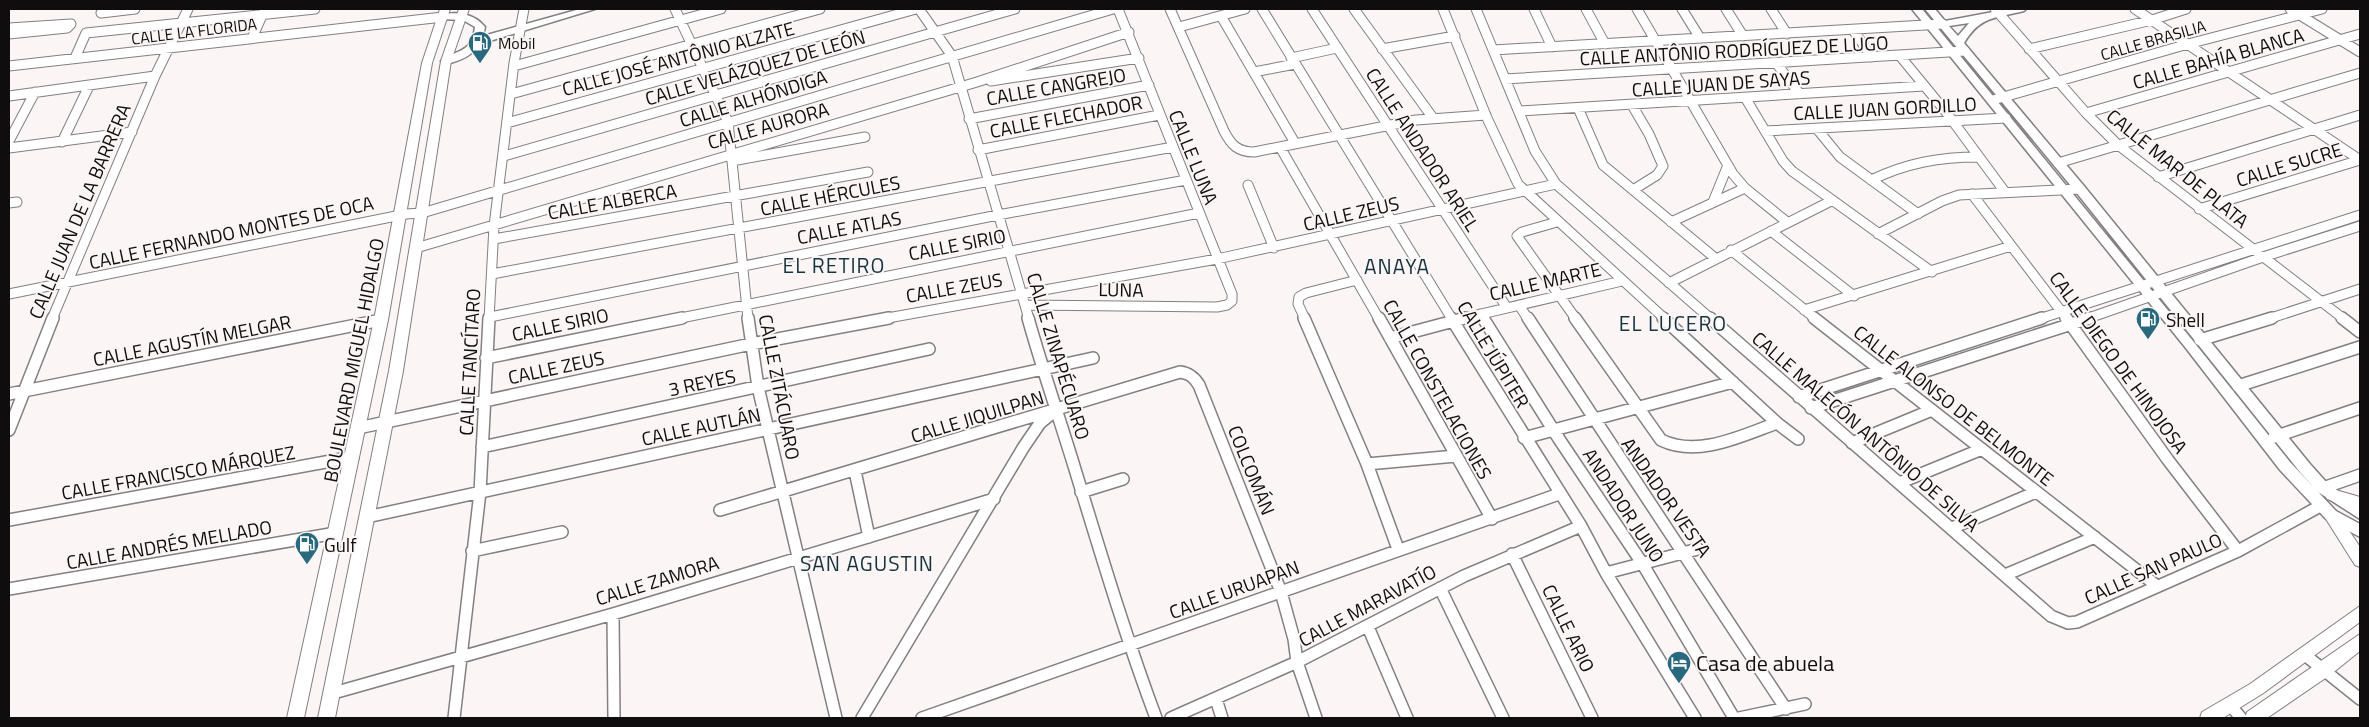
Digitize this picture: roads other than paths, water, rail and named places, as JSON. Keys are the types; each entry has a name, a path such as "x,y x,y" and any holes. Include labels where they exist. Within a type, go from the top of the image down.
{"main road":[{"path":"326,718 385,423 422,213 446,61 463,12"},
{"path":"443,17 443,34 436,57 439,60 446,61"},
{"name":"BOULEVARD MIGUEL HIDALGO","path":"295,718 353,458 381,320 427,63 443,17"},
{"path":"2327,501 2360,503"},
{"path":"2327,501 2360,560"},
{"path":"2208,718 2236,712 2305,654 2360,613"},
{"path":"2253,718 2324,670 2360,641"}],"street":[{"path":"102,11 135,9"},
{"name":"CALLE JUAN DE LA BARRERA","path":"9,430 66,284 155,76 188,9"},
{"path":"75,58 86,33 180,24 264,11 315,9"},
{"name":"CALLE TANCÍTARO","path":"454,718 480,492 494,226 501,190 510,94 524,9"},
{"path":"446,61 464,54 479,36 590,9"},
{"name":"CALLE ZITÁCUARO","path":"676,9 728,122 746,304 758,387 784,491 796,557 836,718"},
{"path":"514,66 721,9"},
{"path":"510,94 820,9"},
{"name":"CALLE ZINAPÉCUARO","path":"918,9 952,56 978,150 1022,292 1042,369 1057,410 1129,646 1156,718"},
{"name":"CALLE JOSÉ ANTÔNIO ALZATE","path":"507,123 918,9"},
{"name":"CALLE VELÁZQUEZ DE LEÓN","path":"504,156 1015,9"},
{"name":"CALLE ALHÓNDIGA","path":"400,215 422,213 1114,9"},
{"name":"CALLE LUNA","path":"1118,9 1129,32 1159,115 1232,298 1230,303 1217,308"},
{"path":"1170,9 1231,145 1237,150 1246,152 1280,147 1340,134 1433,118 1486,114"},
{"path":"1179,27 1245,9"},
{"name":"CALLE JÚPITER","path":"1262,9 1524,438 1581,526 1606,573 1695,718"},
{"name":"CALLE ANDADOR ARIEL","path":"1312,9 1507,308"},
{"path":"1354,9 1433,118"},
{"path":"1443,9 1513,177 1622,281 1777,423 1798,439"},
{"name":"CALLE MALECÓN ANTÔNIO DE SILVA","path":"1476,9 1535,151 1554,184 2005,575"},
{"path":"1534,9 1552,47"},
{"path":"1586,9 1605,44"},
{"path":"1637,9 1689,102 1728,166 1745,188 1787,222"},
{"path":"1682,9 1700,38"},
{"path":"1726,9 1742,36"},
{"path":"1771,9 1787,34"},
{"path":"1917,9 1937,24 2005,98 2280,436 2327,501 2360,531"},
{"path":"1930,9 1937,24"},
{"path":"1493,50 1937,24 1980,18 1997,11 2021,9"},
{"path":"2135,9 2272,99 2360,160"},
{"path":"2029,49 2152,20 2186,9"},
{"path":"2290,9 2360,52"},
{"name":"CALLE BRASILIA","path":"1993,100 2188,44 2322,9"},
{"path":"252,38 264,11"},
{"name":"CALLE MAR DE PLATA","path":"1997,11 2086,113 2118,145 2360,332"},
{"path":"443,17 463,12 476,22 479,36"},
{"path":"1221,16 1295,143"},
{"name":"CALLE LA FLORIDA","path":"9,66 443,17"},
{"path":"1959,49 1967,29 1980,18"},
{"path":"9,28 71,24 67,28 9,34"},
{"path":"1853,30 1872,58"},
{"name":"CALLE AURORA","path":"416,248 732,157 977,82 1129,32"},
{"name":"CALLE BAHÍA BLANCA","path":"2086,113 2360,34"},
{"path":"1382,49 1454,36"},
{"path":"1254,72 1337,48"},
{"path":"1959,49 2006,118 2306,490 2327,501 2360,513"},
{"name":"CALLE ANTÔNIO RODRÍGUEZ DE LUGO","path":"1505,79 1872,58 1959,49"},
{"path":"1900,56 2005,192"},
{"path":"977,82 1030,76 1139,58"},
{"path":"1776,63 1800,94"},
{"path":"2058,163 2360,72"},
{"path":"9,96 155,76"},
{"name":"CALLE CANGREJO","path":"969,119 1149,85"},
{"path":"62,142 89,86"},
{"name":"CALLE JUAN DE SAYAS","path":"1519,111 1924,86"},
{"path":"9,141 35,92"},
{"path":"1746,98 1786,166 1831,201 1932,272"},
{"path":"1632,105 1649,134 1664,166 1657,175 1632,190"},
{"path":"1578,108 1603,165 1715,258"},
{"name":"CALLE FLECHADOR","path":"978,150 1159,115"},
{"path":"2158,177 2360,115"},
{"name":"CALLE JUAN GORDILLO","path":"1765,131 2006,118"},
{"path":"1817,129 1840,157 1918,214"},
{"path":"9,148 132,132"},
{"path":"732,157 865,138"},
{"name":"CALLE HÉRCULES","path":"492,274 1173,147"},
{"name":"CALLE CONSTELACIONES","path":"1280,147 1332,235 1492,519"},
{"path":"1871,180 1901,166 1926,158 1979,157"},
{"name":"CALLE SUCRE","path":"2199,209 2360,160"},
{"path":"1713,202 1728,166"},
{"name":"CALLE ALBERCA","path":"494,239 736,194 868,172"},
{"name":"CALLE ATLAS","path":"490,316 998,215 1186,180"},
{"name":"CALLE ZEUS","path":"358,428 751,344 1022,292 1217,260 1554,184"},
{"path":"1248,185 1274,248"},
{"path":"1672,222 1745,188"},
{"path":"1878,234 1950,198 1972,194 2080,189"},
{"name":"CALLE DIEGO DE HINOJOSA","path":"1972,194 2072,325 2168,460 2238,551"},
{"path":"1670,283 1715,258 1831,201"},
{"name":"CALLE SIRIO","path":"486,358 1199,213"},
{"path":"1799,397 2155,283 2360,214"},
{"name":"CALLE FERNANDO MONTES DE OCA","path":"9,294 400,215"},
{"path":"1558,222 1522,232 1517,236 1637,407 1666,443 1677,448 1693,448 1716,443 1777,423"},
{"path":"1812,408 1894,380 2072,325 2164,294 2263,257 2360,226"},
{"path":"1771,231 1854,296"},
{"path":"1804,310 1932,272 2011,246"},
{"name":"CALLE ALONSO DE BELMONTE","path":"1731,250 1880,370 2157,586"},
{"path":"1357,280 1306,293 1299,297 1298,304 1367,464 1398,549"},
{"name":"CALLE MARTE","path":"1390,338 1480,314 1622,281"},
{"path":"2200,340 2322,303 2360,289"},
{"name":"ANDADOR VESTA","path":"1519,305 1593,419 1685,551 1786,709"},
{"name":"LUNA","path":"1025,306 1217,308"},
{"name":"ANDADOR JUNO","path":"1480,314 1553,430 1642,563 1734,718"},
{"name":"CALLE AGUSTÍN MELGAR","path":"9,394 381,320"},
{"path":"2238,386 2360,347"},
{"name":"3 REYES","path":"482,447 929,349"},
{"name":"CALLE AUTLÁN","path":"367,517 1093,358"},
{"name":"CALLE JIQUILPAN","path":"720,510 1180,372"},
{"name":"COLCOMÁN","path":"1180,372 1190,374 1199,385 1282,592 1298,662 1316,718"},
{"path":"1524,438 1733,382"},
{"path":"2263,439 2280,436 2360,408"},
{"path":"862,718 1033,433 1044,418 1057,410"},
{"path":"1852,443 1932,410"},
{"path":"1899,483 1982,449"},
{"path":"1367,464 1456,456"},
{"name":"CALLE FRANCISCO MÁRQUEZ","path":"9,520 353,458"},
{"path":"855,471 869,537"},
{"name":"CALLE SAN PAULO","path":"2005,575 2050,616 2068,624 2077,622 2238,551 2327,501 2360,475"},
{"path":"1081,492 1122,479"},
{"path":"1952,528 2036,492"},
{"name":"CALLE URUAPAN","path":"922,718 1282,592 1398,549 1492,519 1559,494"},
{"name":"CALLE ZAMORA","path":"330,694 612,614 796,557 994,499"},
{"name":"CALLE MARAVATÍO","path":"1171,718 1298,662 1440,588 1512,554 1581,526"},
{"path":"472,551 562,532"},
{"name":"CALLE ANDRÉS MELLADO","path":"9,589 336,533"},
{"path":"2005,575 2095,537"},
{"path":"1606,573 1698,549"},
{"name":"CALLE ARIO","path":"1512,554 1592,718"},
{"path":"1440,588 1503,718"},
{"path":"612,614 614,718"},
{"path":"1368,627 1407,718"},
{"path":"2305,654 2360,700"},
{"path":"1216,699 1222,718"},
{"path":"1739,718 1805,704"}],"place":[{"name":"Mobil","path":"480,64"},
{"name":"Shell","path":"2148,340"},
{"name":"Gulf","path":"307,565"},
{"name":"Casa de abuela","path":"1679,684"}],"district":[{"name":"EL RETIRO","path":"834,265"},
{"name":"ANAYA","path":"1397,266"},
{"name":"EL LUCERO","path":"1673,323"},
{"name":"SAN AGUSTIN","path":"867,563"}]}
